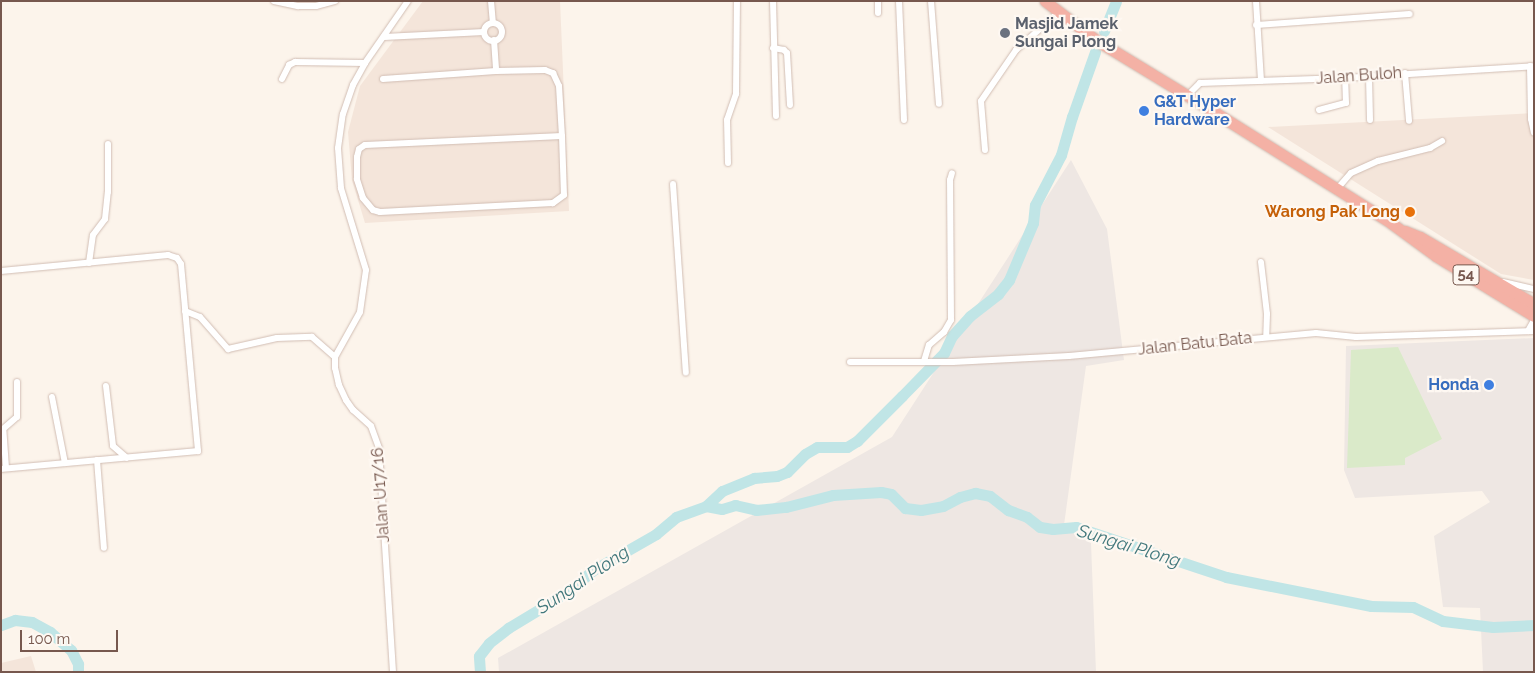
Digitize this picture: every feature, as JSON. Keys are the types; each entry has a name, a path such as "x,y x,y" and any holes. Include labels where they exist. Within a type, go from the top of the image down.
{"highway":[{"name":"54","path":"1045,1 1058,13 1096,40 1188,95 1402,230 1420,237 1534,304"},
{"name":"54","path":"1402,230 1414,242 1534,316"}],"street":[{"path":"274,1 298,6 316,6 335,1"},
{"path":"185,311 200,317 228,349 277,338 312,337 335,357 360,312 365,290 366,270 341,188 338,148 343,114 353,85 365,63 408,1"},
{"path":"492,1 492,23"},
{"path":"728,163 727,120 736,94 737,1"},
{"path":"773,1 776,116"},
{"path":"878,1 878,13"},
{"path":"899,1 904,120"},
{"path":"931,1 939,104"},
{"path":"1256,1 1261,81"},
{"path":"985,150 981,101 1016,50 1058,13"},
{"path":"1256,25 1410,14"},
{"path":"484,32 486,27 492,23 498,24 502,29 501,35 494,40"},
{"path":"384,37 484,32"},
{"path":"484,32 486,37 494,40"},
{"path":"494,40 496,71"},
{"path":"773,48 784,50 787,53 790,105"},
{"path":"282,80 289,65 295,62 365,63"},
{"path":"1532,66 1531,119 1534,133"},
{"name":"Jalan Buloh","path":"1188,95 1200,83 1345,78 1532,66"},
{"path":"382,79 496,71 545,70 553,73 560,86 562,136 564,195 553,203 380,212 367,205 357,179 357,156 359,149 365,145 562,136"},
{"path":"1405,73 1409,121"},
{"path":"1369,76 1370,120"},
{"path":"1319,110 1346,102 1345,78"},
{"path":"1337,189 1345,178 1360,169 1378,161 1430,148 1442,142"},
{"path":"90,263 93,235 105,219 108,192 108,144"},
{"path":"924,361 928,344 944,332 951,320 950,180 952,173"},
{"path":"673,184 686,373"},
{"path":"1,271 168,256 177,258 181,264 198,451 4,468 3,429 17,417 17,382"},
{"path":"1261,262 1267,314 1266,337"},
{"path":"1497,281 1534,289"},
{"name":"Jalan Batu Bata","path":"850,362 953,362 1112,353 1316,333 1356,337 1531,331 1534,320"},
{"name":"Jalan U17/16","path":"335,357 335,368 339,385 353,410 372,426 380,448 392,672"},
{"path":"106,386 113,446 127,458"},
{"path":"52,397 65,463"},
{"path":"97,460 104,548"}],"shaded area":[{"path":"423,1 560,1 569,211 365,223 352,180 348,132 360,86"},
{"path":"1534,113 1534,280 1501,274 1268,127"},
{"path":"1071,160 1107,229 1124,360 1086,366 1064,525 1091,543 1096,672 499,672 498,658 892,437"},
{"path":"1534,338 1534,672 1483,672 1480,608 1443,607 1434,536 1490,502 1482,491 1355,498 1344,470 1346,346"},
{"path":"31,656 36,672 1,672 1,663"}],"green space":[{"path":"1398,347 1442,439 1405,458 1405,465 1347,468 1351,350"}],"waterway":[{"name":"Sungai Plong","path":"1104,31 1116,1"},
{"name":"Sungai Plong","path":"480,672 479,656 489,643 508,628 566,593 595,569 656,534 676,517 706,506 722,491 754,478 777,476 787,472 805,454 817,447 847,447 857,441 902,396 944,353 952,336 970,316 998,294 1009,280 1033,223 1035,205 1061,155 1095,52"},
{"name":"Sungai Plong","path":"706,506 722,509 735,505 756,510 786,507 833,495 881,492 891,494 905,508 921,510 943,506 960,497 975,493 990,496 1008,510 1027,517 1040,527 1053,529 1076,527 1226,577 1371,606 1413,607 1443,621 1493,627 1534,625"},
{"path":"1,625 15,620 32,622 50,632 71,650 78,664 78,672"}],"place":[{"name":"Masjid Jamek Sungai Plong","path":"1005,33"},
{"name":"G&T Hyper Hardware","path":"1144,111"},
{"name":"Warong Pak Long","path":"1410,212"},
{"name":"Honda","path":"1489,385"}]}
